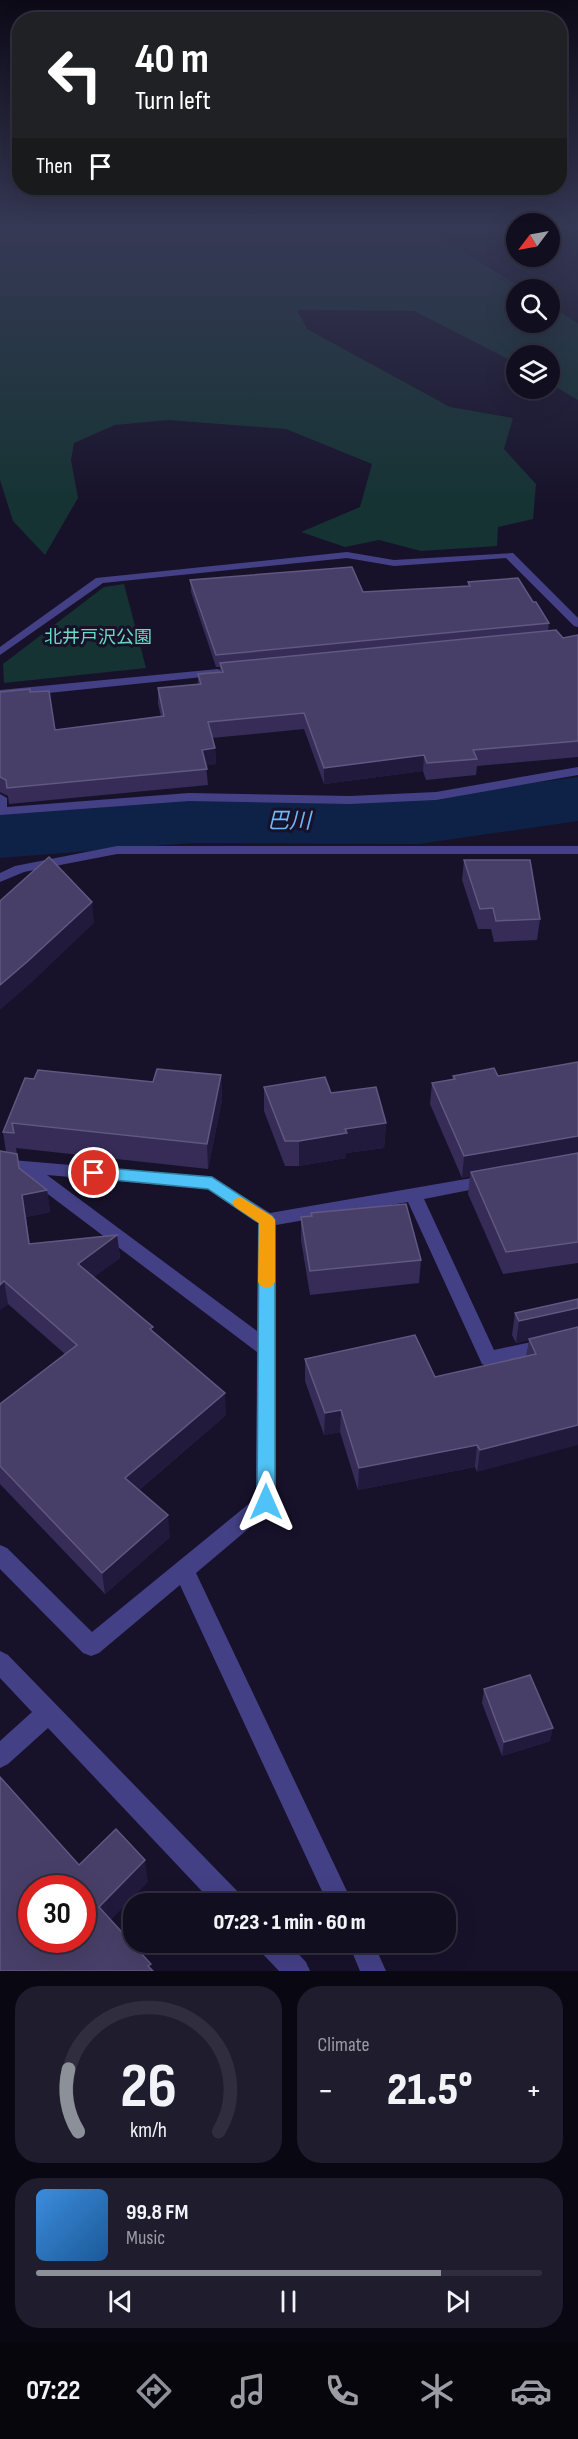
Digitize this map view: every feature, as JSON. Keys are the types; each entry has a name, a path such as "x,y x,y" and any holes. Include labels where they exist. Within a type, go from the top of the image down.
{"street":[{"path":"0,651 100,580 347,555 394,563 509,555 578,624"},
{"path":"0,694 236,671"},
{"path":"0,798 1,811 189,797 361,800 436,796 578,771"},
{"path":"0,878 20,869 117,850 578,850"},
{"path":"0,1165 212,1183 267,1220 508,1178"},
{"path":"23,1166 267,1349"},
{"path":"414,1194 489,1359 578,1340"},
{"path":"0,1555 91,1646 266,1502 267,1220"},
{"path":"184,1570 336,1893"},
{"path":"0,1662 221,1893"},
{"path":"0,1756 48,1713"},
{"path":"280,1953 297,1971"},
{"path":"365,1953 373,1971"}],"green space":[{"path":"0,321 303,321 307,329 450,407 513,418 504,449 536,484 533,519 498,527 497,546 421,551 379,540 345,547 301,532 360,507 372,464 286,429 168,420 115,425 74,443 71,460 78,498 45,555 13,521 0,480"},
{"path":"434,321 506,321 506,333 560,333 560,321 575,321 578,323 578,400 560,389 560,345 506,345 506,358"},
{"name":"北井戸沢公園","path":"124,584 146,668 4,683 3,664 104,587"}],"building":[{"path":"352,567 363,592 470,586 468,582 518,578 549,623 216,655 190,580"},
{"path":"556,630 563,638 578,635 578,741 473,750 477,759 427,763 424,755 324,768 304,713 208,722 215,748 202,750 207,769 7,788 6,780 0,777 0,692 30,689 30,692 49,691 55,730 164,716 158,688 201,684 198,674 223,672 220,663"},
{"path":"49,857 92,902 0,985 0,901"},
{"path":"464,860 530,860 540,919 496,921 493,908 480,909"},
{"path":"578,1062 578,1136 464,1156 432,1083 455,1079 453,1076 494,1068 498,1076"},
{"path":"157,1069 221,1075 207,1144 12,1123 14,1133 3,1132 25,1078 34,1079 38,1070 153,1082"},
{"path":"325,1077 331,1093 376,1087 386,1123 345,1129 347,1133 285,1141 264,1087"},
{"path":"0,1151 17,1154 19,1168 47,1190 22,1195 29,1244 117,1235 78,1264 153,1327 150,1329 225,1393 125,1478 168,1515 102,1573 0,1466 0,1404 77,1345 4,1281 0,1285"},
{"path":"578,1153 578,1242 506,1252 471,1172"},
{"path":"406,1204 421,1260 310,1271 301,1217 312,1216 311,1213"},
{"path":"578,1299 578,1308 519,1321 515,1313"},
{"path":"578,1327 578,1425 480,1450 477,1445 359,1468 341,1410 325,1413 305,1359 415,1335 435,1377 536,1354 529,1339"},
{"path":"530,1675 553,1728 504,1742 484,1689"},
{"path":"0,1777 79,1865 116,1829 145,1860 99,1907 123,1933 123,1953 141,1953 151,1964 148,1966 153,1971 0,1971"}],"waterway":[{"name":"巴川","path":"0,835 191,820 419,821 578,799"}],"slow traffic":[{"path":"240,1203 267,1220 267,1282"}],"route":[{"path":"94,1173 212,1183 267,1220 266,1502"}]}
